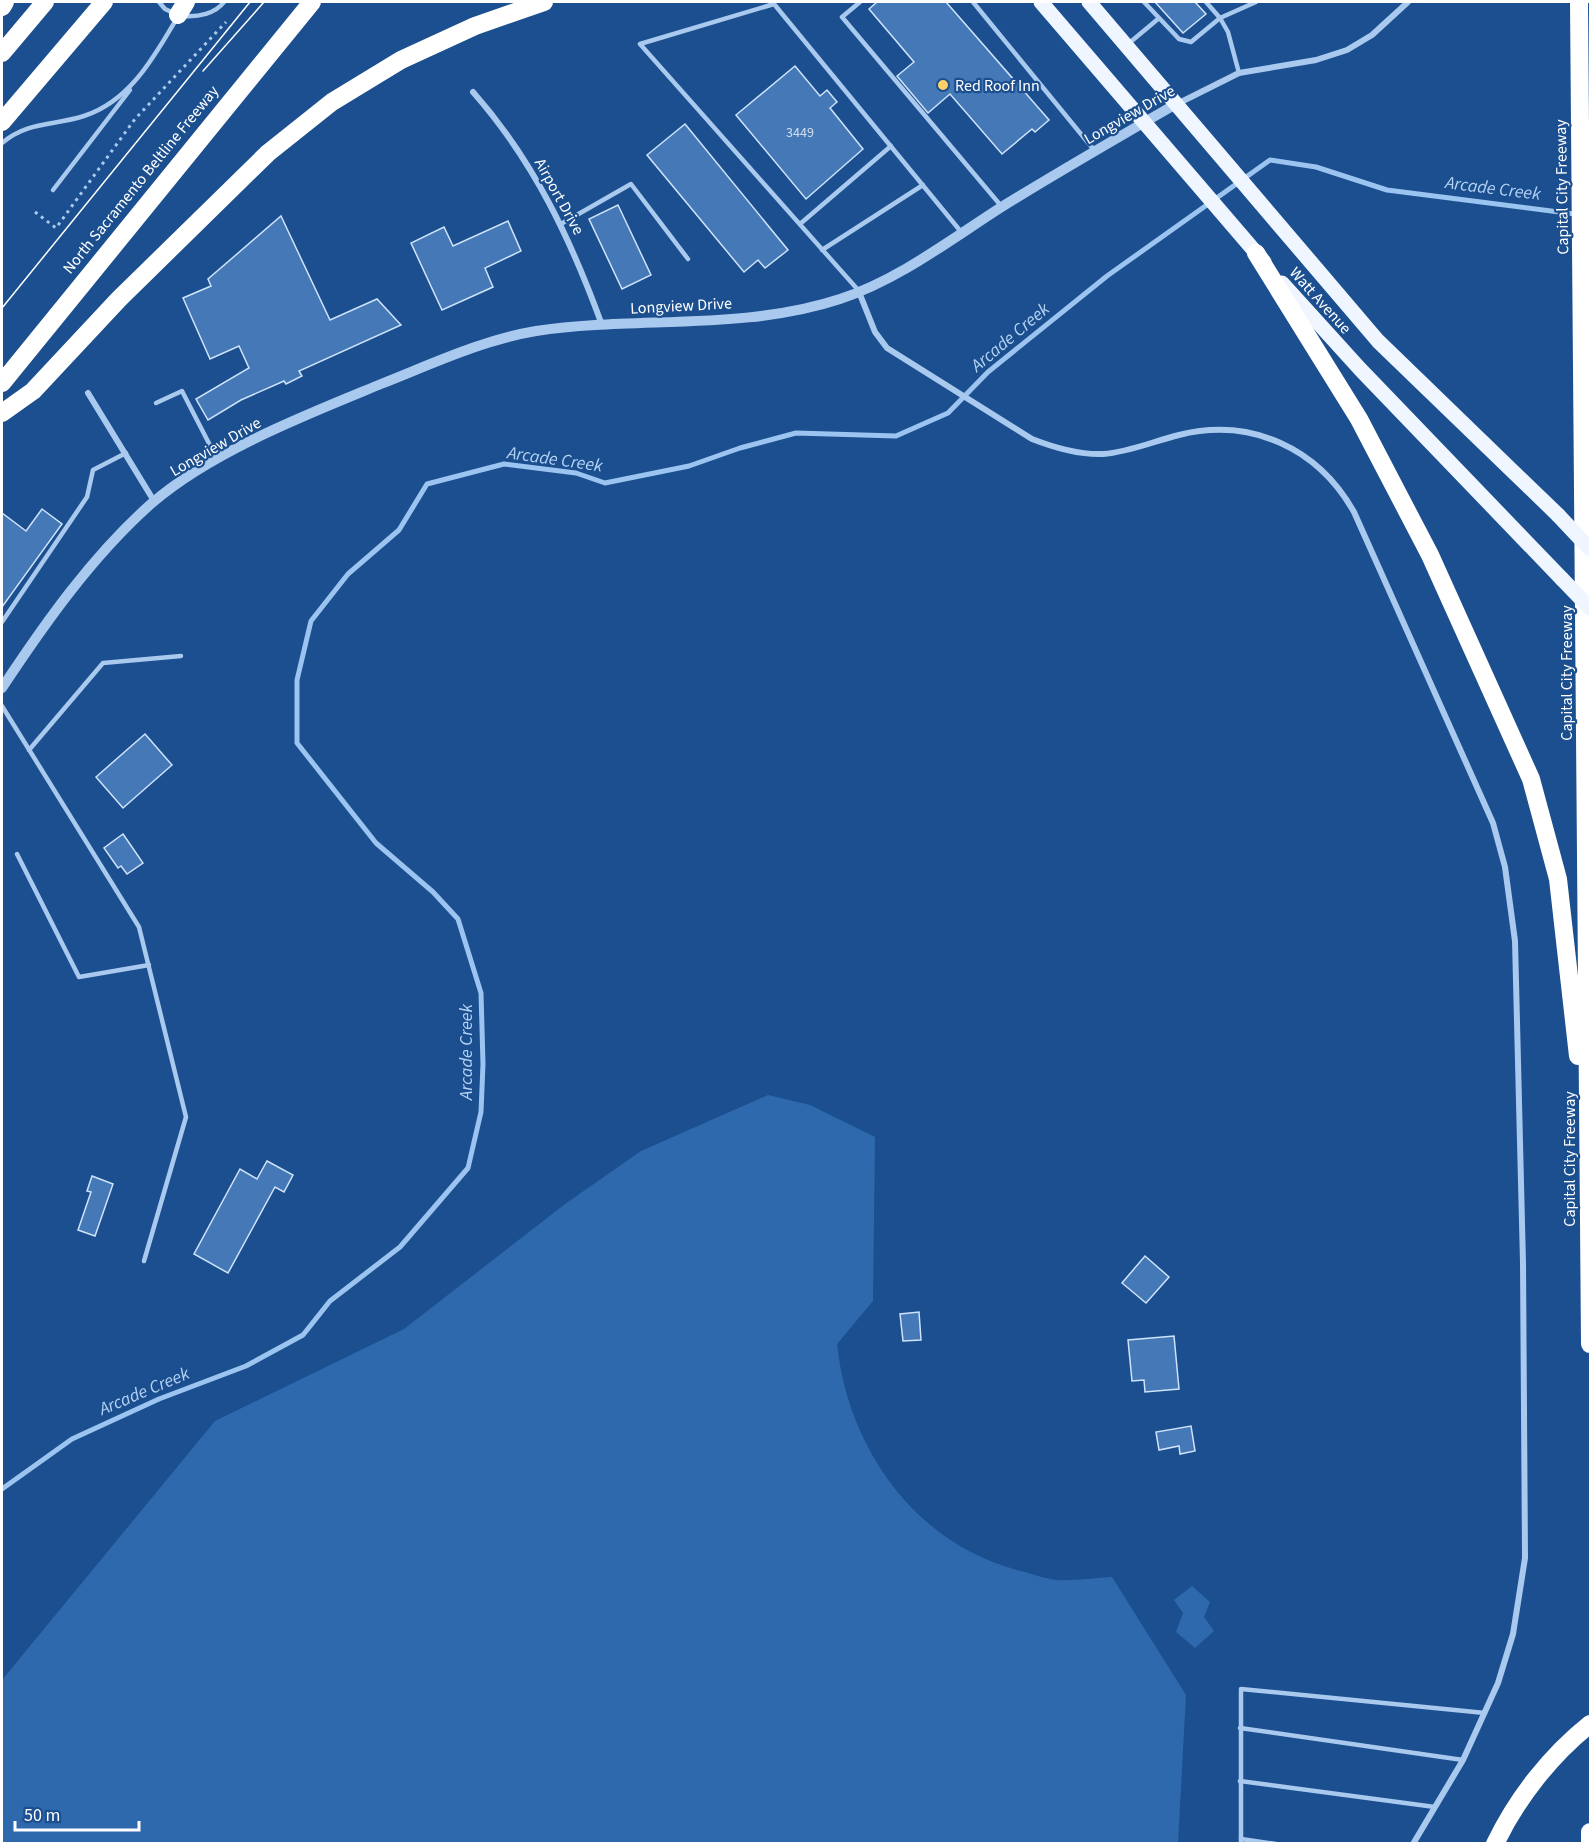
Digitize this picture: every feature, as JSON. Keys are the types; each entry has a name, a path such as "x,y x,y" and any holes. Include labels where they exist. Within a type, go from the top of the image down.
{"highway":[{"path":"2,7 5,2"},
{"path":"2,53 45,2"},
{"path":"2,122 104,2"},
{"name":"North Sacramento Beltline Freeway","path":"2,382 312,2"},
{"path":"2,413 33,391 119,299 268,153 332,102 401,60 475,26 544,2"},
{"name":"Capital City Freeway","path":"1579,2 1590,1344"},
{"path":"1251,247 1359,419 1419,534 1531,779 1558,879 1589,1153"},
{"path":"1495,1844 1506,1822 1569,1741 1590,1724"},
{"path":"1590,1832 1590,1844"}],"main road":[{"name":"Watt Avenue","path":"1041,2 1184,170 1353,361 1590,609"},
{"name":"Watt Avenue","path":"1089,2 1277,225 1378,340 1590,549"}],"street":[{"name":"Longview Drive","path":"2,688 99,558 154,501 218,459 321,409 464,351 533,332 602,325 769,315 802,310 859,292 897,272 1176,104 1239,73 1316,60 1347,50 1372,35 1408,2"},
{"name":"Airport Drive","path":"473,92 507,132 561,224 602,325"},
{"path":"859,292 875,332 887,348 1008,425 1053,448 1077,453 1100,454 1132,449 1202,430 1235,430 1276,439 1318,465 1338,485 1354,512 1489,812 1505,867 1515,941 1527,1509 1526,1558 1520,1600 1501,1673 1486,1713 1463,1760 1413,1844"},
{"path":"88,393 154,501"}],"lane":[{"path":"159,2 165,9 182,8 198,17 220,7 224,2"},
{"path":"860,2 842,17 1002,207"},
{"path":"973,2 1095,151"},
{"path":"1144,2 1179,39 1191,42 1220,18 1256,2"},
{"path":"1206,2 1220,18 1228,32 1239,73"},
{"path":"859,292 640,44 776,3 962,233"},
{"path":"53,190 134,84 182,8"},
{"path":"1126,45 1158,19"},
{"path":"2,143 10,136 37,124 86,116 134,84"},
{"path":"800,224 891,146"},
{"path":"561,224 631,184 688,259"},
{"path":"822,249 922,185"},
{"path":"156,403 182,391 218,459"},
{"path":"2,622 87,497 93,470 126,453"},
{"path":"28,750 103,663 181,656"},
{"path":"2,706 139,927 149,965 186,1117 144,1261"},
{"path":"16,854 79,977 149,965"},
{"path":"1276,1844 1241,1841 1241,1689 1486,1713"},
{"path":"1240,1728 1463,1760"},
{"path":"1240,1781 1435,1808"}],"path":[{"path":"35,212 56,228 135,120 226,22"}],"shaded area":[{"path":"768,1095 810,1105 875,1137 873,1301 837,1344 844,1383 856,1420 872,1455 894,1487 920,1515 950,1539 983,1558 1044,1578 1071,1580 1112,1577 1186,1695 1178,1843 2,1843 2,1680 215,1421 404,1329 565,1204 641,1151"},
{"path":"1192,1586 1210,1602 1204,1617 1214,1631 1195,1648 1176,1632 1183,1613 1174,1600"}],"building":[{"name":"Red Roof Inn","path":"877,2 946,2 1049,120 1035,132 1032,129 1002,154 950,94 928,113 897,76 914,62 869,9"},
{"path":"1155,2 1195,2 1206,14 1183,33"},
{"path":"795,66 820,96 827,90 837,102 830,108 863,149 806,199 736,115"},
{"path":"685,124 788,250 765,268 758,260 744,272 647,155"},
{"path":"618,205 651,275 622,289 589,219"},
{"path":"281,216 330,320 377,299 401,325 299,371 302,376 286,384 284,381 241,400 208,420 196,399 249,368 239,346 210,359 183,298 211,286 208,279"},
{"path":"508,221 521,251 485,268 493,287 442,310 411,243 444,227 453,246"},
{"path":"42,509 62,524 2,607 2,513 26,531"},
{"path":"145,734 172,765 123,808 96,777"},
{"path":"123,834 143,863 127,874 121,866 118,868 104,848"},
{"path":"267,1161 293,1175 284,1192 275,1187 228,1273 194,1254 240,1169 257,1179"},
{"path":"92,1176 113,1184 95,1236 78,1230 91,1192 87,1191"},
{"path":"1145,1256 1169,1277 1146,1303 1122,1283"},
{"path":"919,1312 921,1340 903,1341 900,1314"},
{"path":"1174,1336 1179,1389 1145,1392 1144,1380 1132,1381 1128,1340"},
{"path":"1191,1426 1195,1451 1180,1454 1179,1446 1159,1450 1156,1432"}],"waterway":[{"name":"Arcade Creek","path":"2,1489 72,1439 159,1399 246,1366 303,1335 330,1301 400,1247 468,1168 481,1112 483,1064 481,993 458,919 433,892 376,843 297,743 297,680 311,621 348,574 399,530 427,484 504,464 576,473 605,483 689,466 740,448 796,433 896,436 948,413 988,372 1107,276 1270,160 1316,167 1387,190 1590,216"}],"tram line":[{"path":"2,308 250,2"},
{"path":"203,71 264,2"}],"place":[{"name":"Red Roof Inn","path":"943,85"}]}
